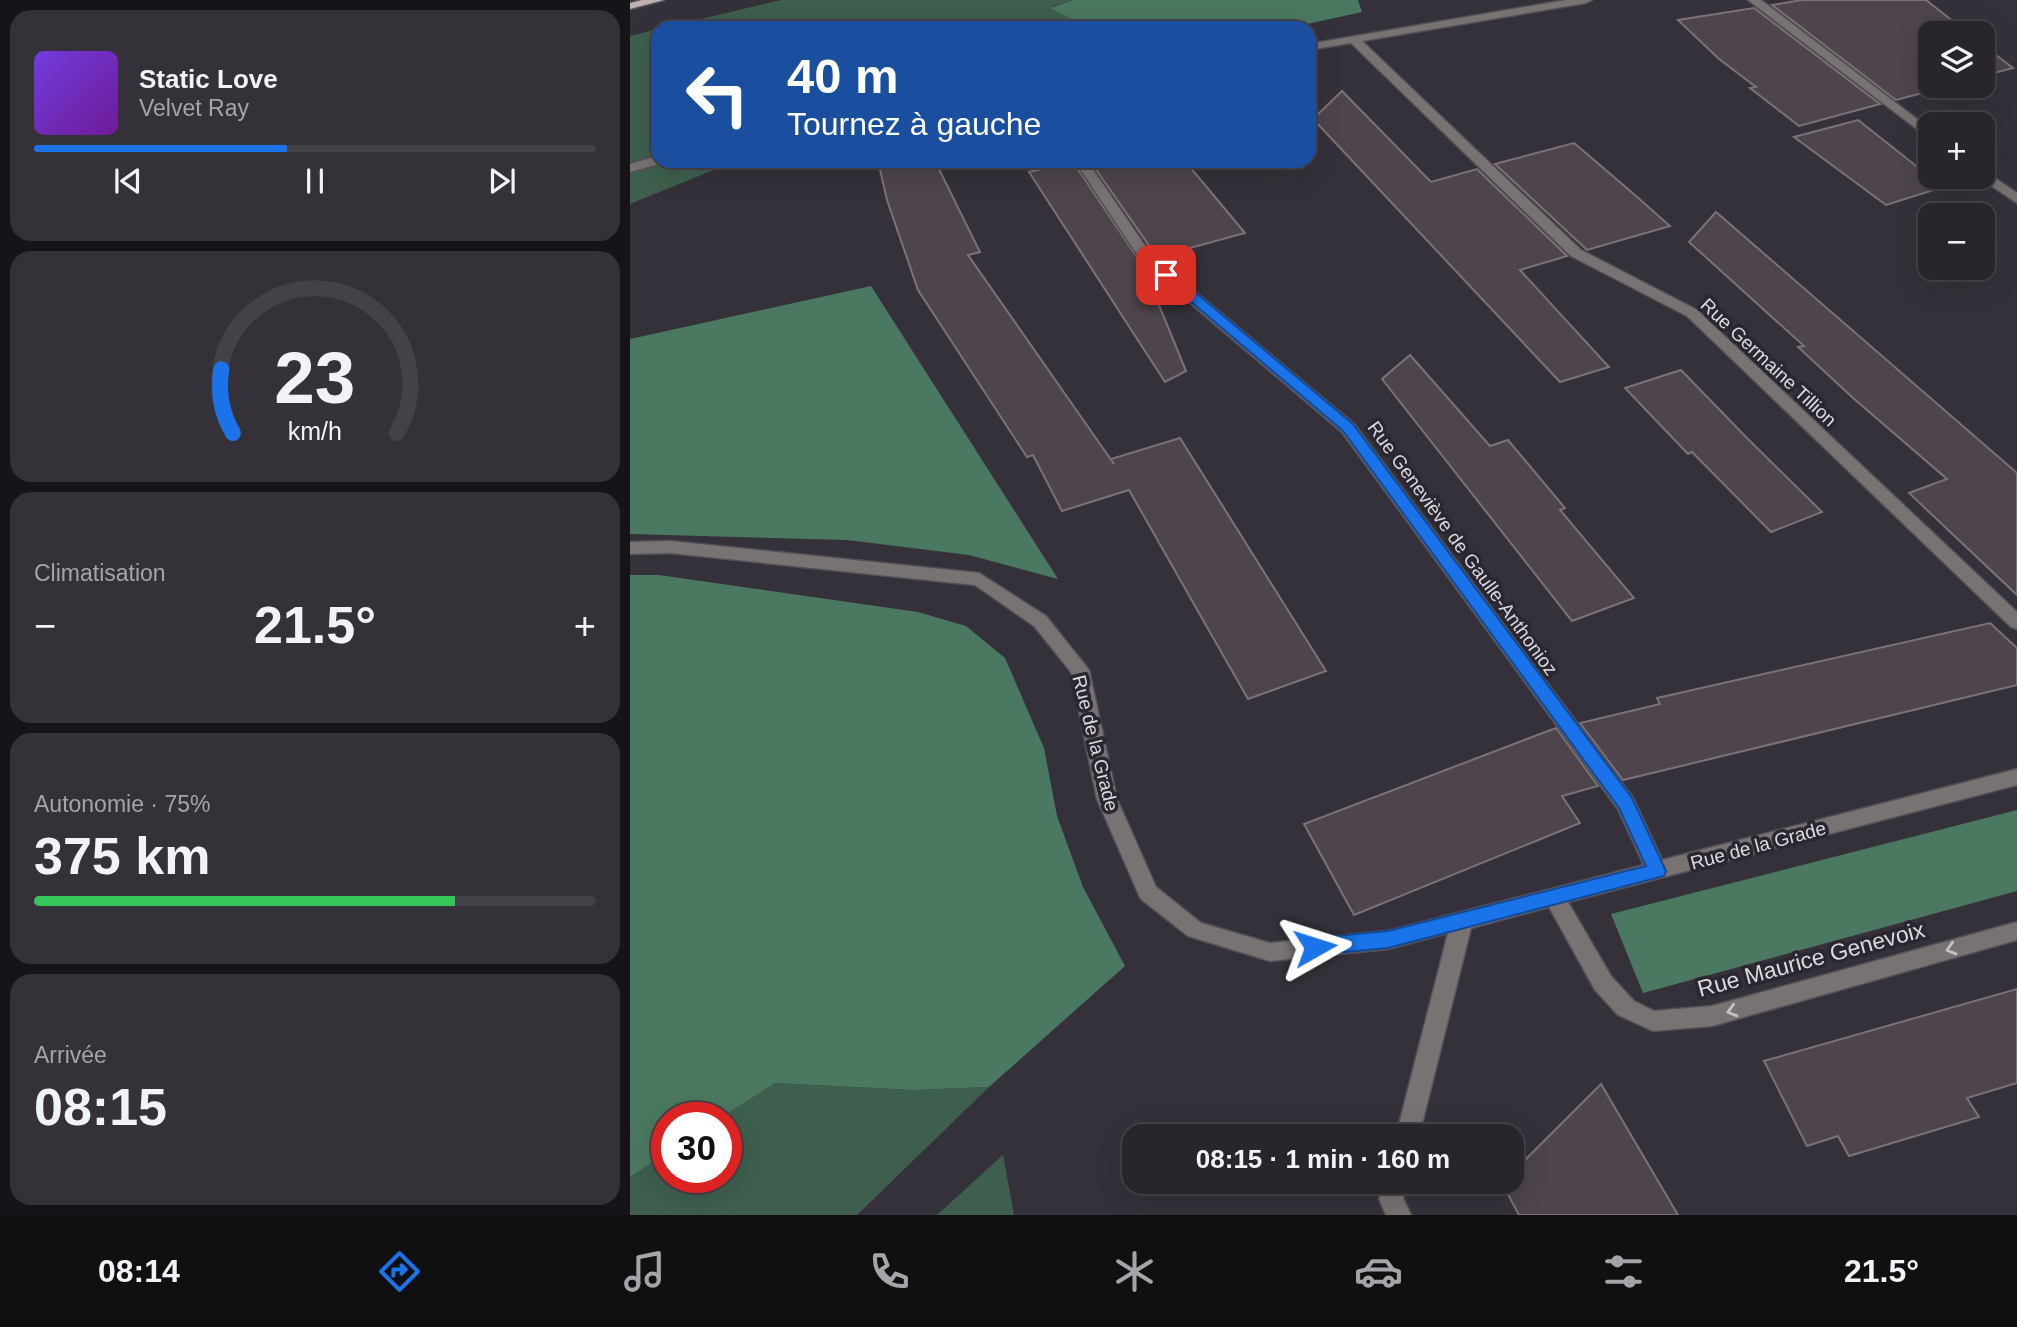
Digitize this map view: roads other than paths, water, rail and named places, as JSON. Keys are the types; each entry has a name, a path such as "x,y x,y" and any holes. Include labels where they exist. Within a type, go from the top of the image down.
{"main road":[{"path":"630,6 658,0"}],"street":[{"path":"1316,46 1586,0"},
{"path":"1754,0 1918,126"},
{"name":"Rue Germaine Tillion","path":"1354,40 1576,253 1692,313 2017,622"},
{"path":"630,168 651,162"},
{"name":"Rue Geneviève de Gaulle-Anthonioz","path":"1086,168 1147,259 1348,428 1626,804 1657,871"},
{"path":"1995,183 2017,199"},
{"name":"Rue de la Grade","path":"630,548 670,547 979,579 1040,621 1080,670 1107,799 1148,893 1195,930 1270,952 1388,940 2017,777"},
{"name":"Rue Maurice Genevoix","path":"1553,896 1603,983 1626,1009 1653,1021 1712,1016 2017,931"},
{"path":"1410,1124 1462,921"},
{"path":"1392,1194 1391,1199 1399,1215"}]}
